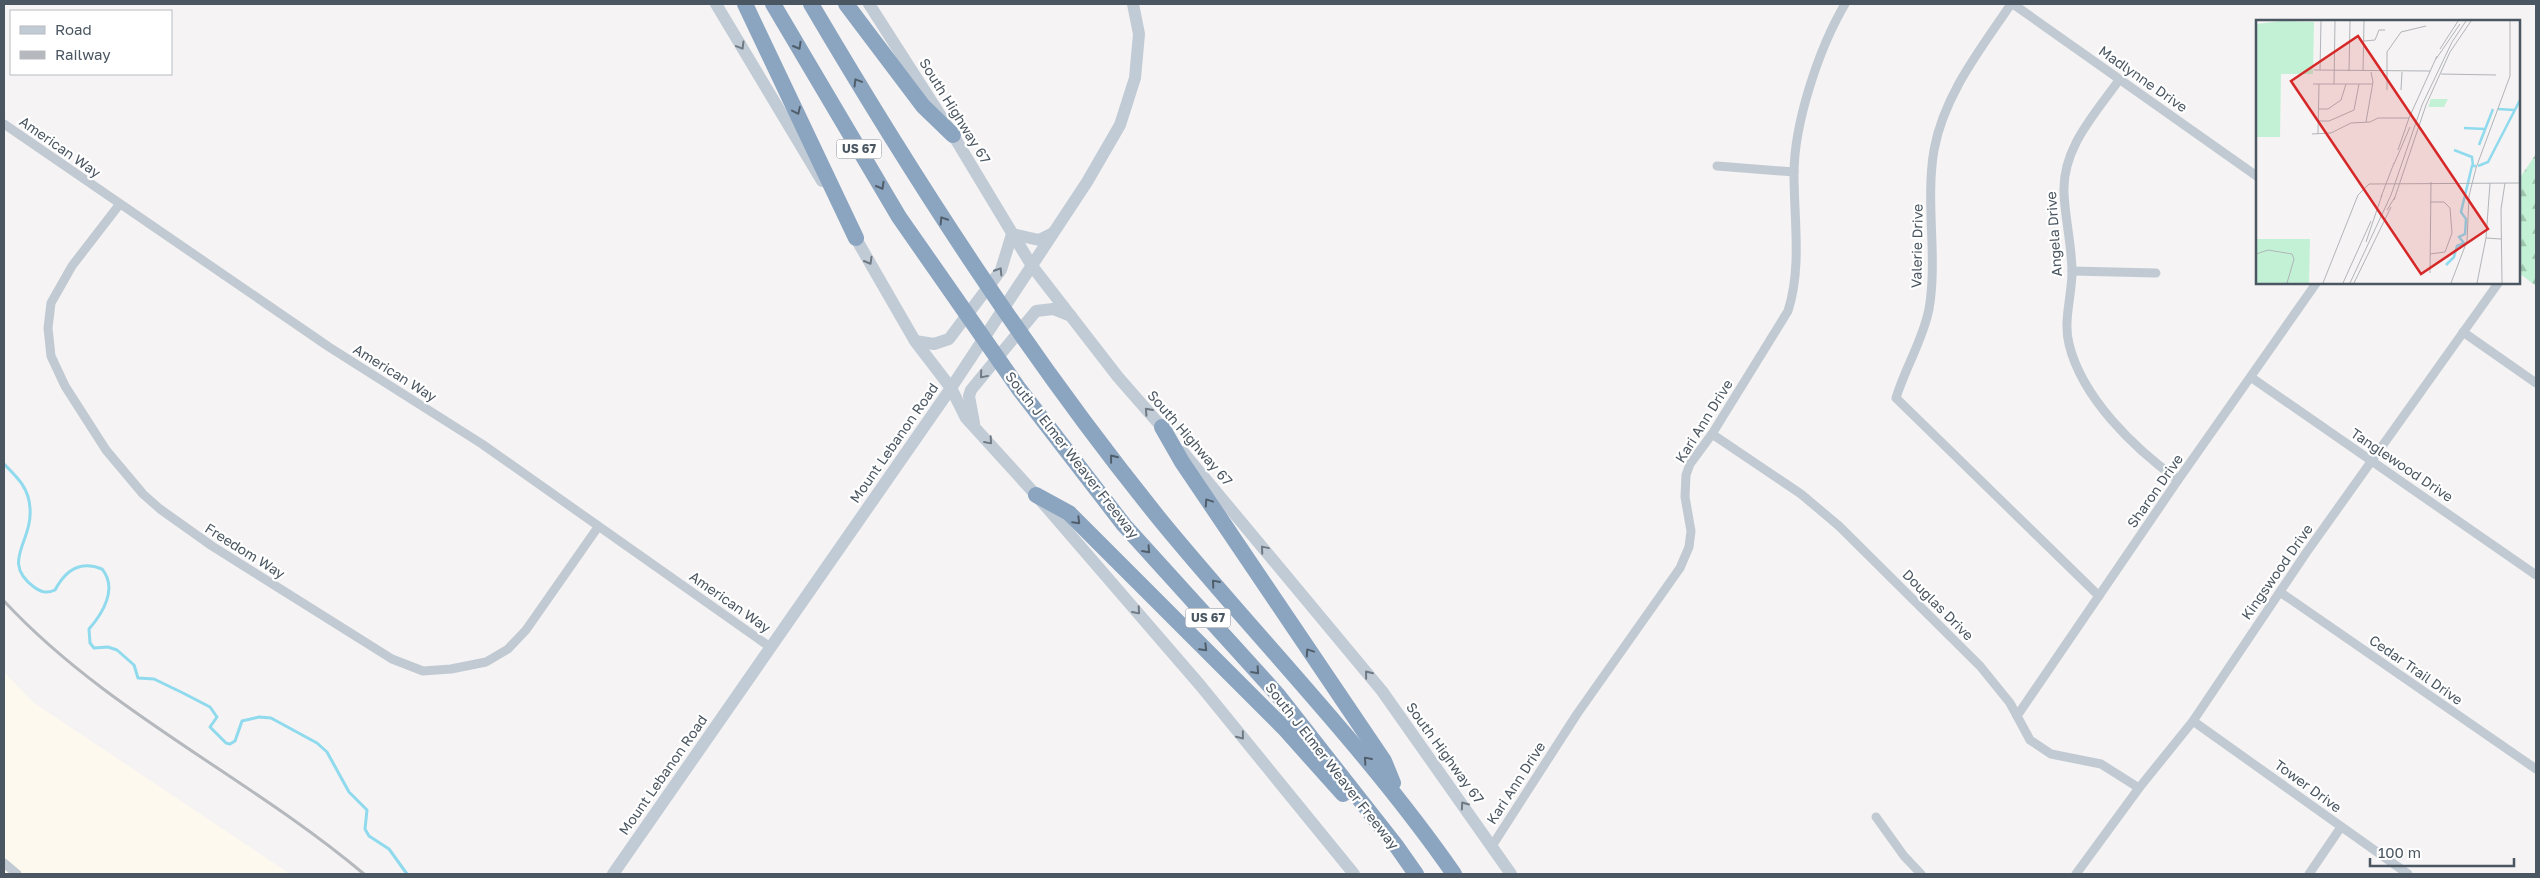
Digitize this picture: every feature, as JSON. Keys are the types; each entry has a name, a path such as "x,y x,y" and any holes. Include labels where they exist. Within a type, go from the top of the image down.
{"highway":[{"path":"745,4 856,238"},
{"name":"South J Elmer Weaver Freeway","path":"774,4 898,216 1019,389 1124,524 1277,694 1398,847 1416,874"},
{"name":"South J Elmer Weaver Freeway","path":"811,4 876,115 969,262 1038,361 1162,522 1399,797 1454,874"},
{"path":"846,4 923,106 953,135"},
{"path":"1162,427 1182,462 1384,761 1399,797"},
{"path":"1036,495 1069,513 1284,728 1354,806 1398,847"}],"main road":[{"path":"716,4 856,238 915,342 951,388 966,418 974,424 1200,685 1354,874"},
{"name":"South Highway 67","path":"869,4 953,135 1032,266 1118,378 1162,427 1382,691 1511,874"},
{"name":"Mount Lebanon Road","path":"613,874 951,388 1056,231 1120,126 1135,78 1139,34 1133,4"},
{"path":"915,342 934,344 949,339 1001,270 1012,234 1038,240 1056,231"},
{"path":"974,424 969,396 971,390 1036,311 1053,309 1070,316"}],"street":[{"name":"Kari Ann Drive","path":"1492,846 1577,714 1680,568 1689,547 1691,531 1685,497 1686,475 1690,464 1712,434 1788,311 1795,288 1794,172 1799,128 1824,45 1845,4"},
{"name":"Madlynne Drive","path":"2012,4 2256,176"},
{"name":"Valerie Drive","path":"2012,4 1958,84 1948,103 1942,122 1934,151 1931,216 1934,267 1928,311 1918,344 1903,373 1896,398 2099,596"},
{"name":"Angela Drive","path":"2119,80 2073,146 2066,168 2064,192 2072,272 2067,331 2068,344 2090,394 2131,439 2178,480"},
{"name":"American Way","path":"4,124 329,348 482,444 770,647"},
{"path":"1716,166 1794,172"},
{"name":"Freedom Way","path":"119,205 72,266 51,303 48,328 52,356 65,386 106,450 143,494 184,528 392,659 423,671 462,668 486,662 508,649 526,630 598,527"},
{"path":"2072,272 2156,272"},
{"name":"Sharon Drive","path":"2017,716 2178,480 2252,378 2317,284"},
{"name":"Kingswood Drive","path":"2076,874 2139,788 2192,721 2280,592 2498,284"},
{"path":"2463,332 2536,383"},
{"name":"Tanglewood Drive","path":"2252,378 2536,575"},
{"name":"Douglas Drive","path":"1712,434 1801,494 1839,526 1980,666 2001,691 2030,740 2045,751 2101,764 2139,788"},
{"name":"Cedar Trail Drive","path":"2280,592 2536,769"},
{"name":"Tower Drive","path":"2192,721 2408,874"},
{"path":"1876,817 1904,856 1921,874"},
{"path":"2308,874 2341,828"},
{"path":"4,863 18,874"}],"shaded area":[{"path":"4,672 34,703 290,874 4,874"}],"green space":[{"path":"2536,154 2536,286 2520,274 2520,178"}],"waterway":[{"path":"4,464 22,483 29,501 30,520 19,560 19,569 24,578 39,590 49,592 55,590 63,577 74,569 87,566 102,569 107,576 109,592 99,616 89,629 90,643 94,648 108,647 117,650 134,665 138,678 154,679 210,707 217,717 210,727 226,743 230,744 235,741 242,721 259,717 271,718 317,743 327,752 349,792 367,810 365,829 369,836 389,849 407,874"}],"railway":[{"path":"4,601 44,641 88,677 133,711 274,806 364,874"}]}
